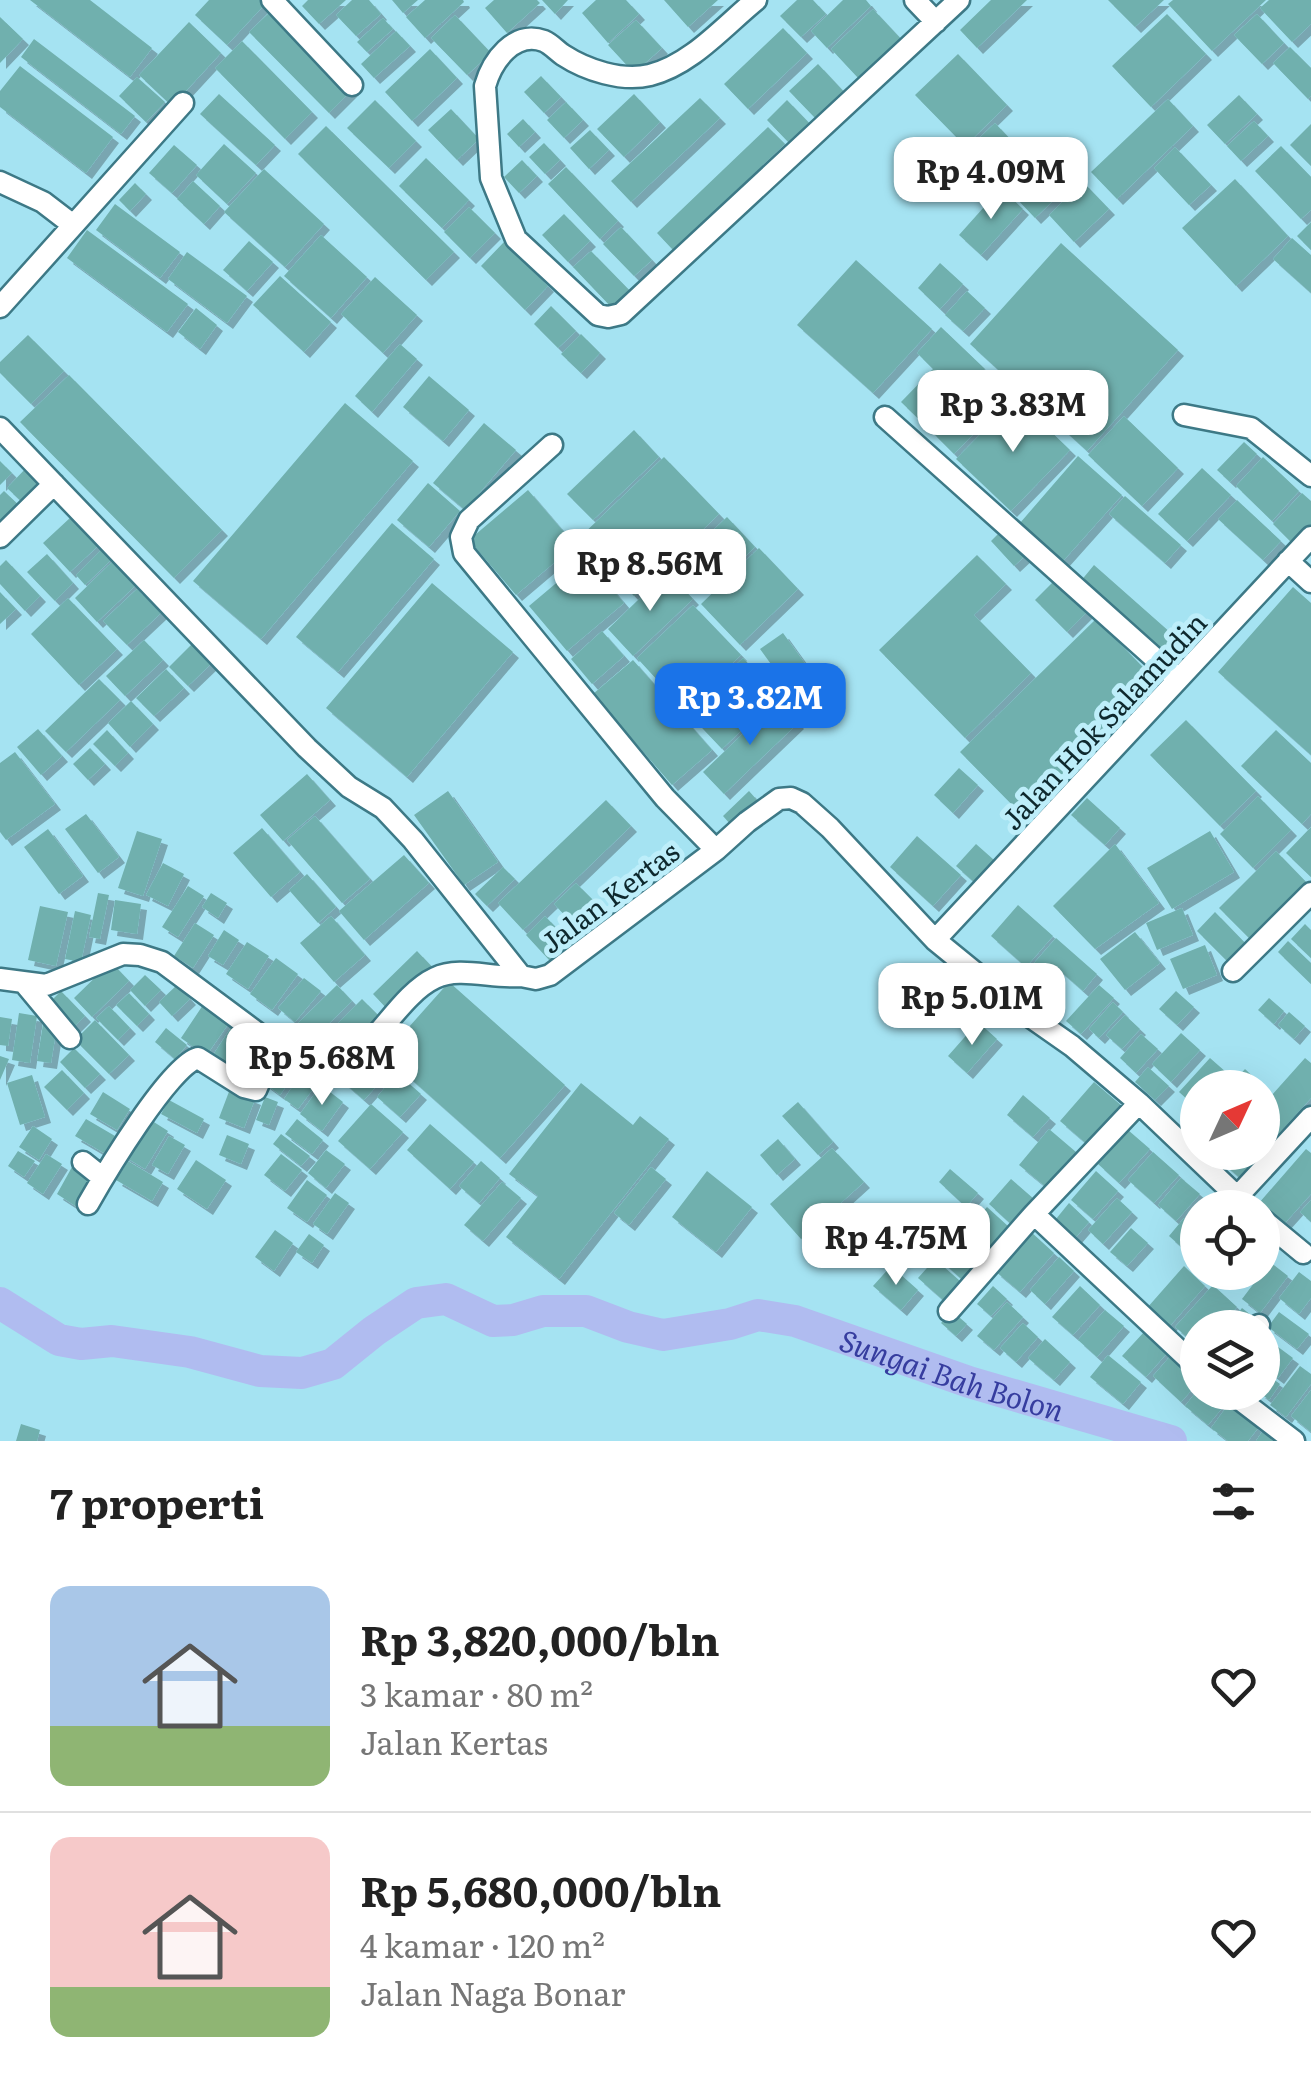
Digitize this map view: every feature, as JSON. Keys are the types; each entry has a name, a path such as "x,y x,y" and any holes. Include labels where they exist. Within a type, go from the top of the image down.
{"street":[{"path":"272,0 352,86"},
{"path":"756,0 682,62 650,76 624,76 584,66 545,41 527,39 512,44 489,72 485,86 491,178 516,238 598,315 621,314 960,0"},
{"path":"916,0 936,22"},
{"path":"0,307 183,102"},
{"path":"0,182 43,202 73,225"},
{"path":"1184,415 1251,428 1311,476"},
{"path":"885,417 1178,680"},
{"name":"Jalan Kertas","path":"0,428 306,748 349,787 383,808 413,840 520,976 550,975 780,798 791,798 830,828 935,940 1072,1046 1230,1190"},
{"path":"552,445 468,520 460,537 464,553 665,798 716,850"},
{"path":"0,537 54,484"},
{"name":"Jalan Hok Salamudin","path":"935,940 1311,538"},
{"path":"1288,562 1311,582"},
{"path":"1234,971 1311,892"},
{"path":"0,979 46,985 123,954 140,955 162,962 275,1046 322,1072 344,1067 416,990 434,979 449,974 520,976"},
{"path":"26,985 70,1038"},
{"path":"88,1204 166,1086 186,1064 198,1058 244,1087 256,1090 275,1046"},
{"path":"948,1311 1139,1103"},
{"path":"1253,1190 1311,1117"},
{"path":"84,1162 103,1178"},
{"path":"1034,1214 1180,1351"},
{"path":"1280,1234 1303,1254"},
{"path":"1254,1410 1294,1441"}],"building":[{"path":"30,0 90,0 152,48 130,77"},
{"path":"209,0 267,2 227,45 195,15"},
{"path":"308,0 346,0 319,24 302,6"},
{"path":"352,0 369,0 381,14 356,36 336,15"},
{"path":"392,0 418,0 403,13"},
{"path":"425,0 464,2 425,38 406,17"},
{"path":"494,0 540,3 507,33 485,8"},
{"path":"542,0 568,0 555,14"},
{"path":"596,0 626,0 639,14 608,43 582,13"},
{"path":"664,0 718,0 688,27"},
{"path":"797,0 813,0 826,14 801,37 780,16"},
{"path":"843,0 866,0 871,6 827,48 811,31"},
{"path":"991,0 1027,0 977,48 960,30"},
{"path":"1108,0 1164,0 1135,27"},
{"path":"1173,0 1266,0 1212,51 1168,4"},
{"path":"1269,0 1311,0 1311,24 1292,42 1260,8"},
{"path":"273,9 353,89 329,113 249,32"},
{"path":"873,9 901,39 859,79 831,49"},
{"path":"1167,14 1206,54 1151,107 1112,66"},
{"path":"1257,14 1284,43 1262,64 1234,35"},
{"path":"455,15 491,53 467,75 431,38"},
{"path":"0,17 23,39 0,63"},
{"path":"383,18 393,29 367,52 357,42"},
{"path":"636,20 662,48 634,73 608,45"},
{"path":"189,22 221,53 172,106 139,75"},
{"path":"783,28 807,53 748,109 724,84"},
{"path":"396,31 410,46 374,78 361,64"},
{"path":"34,39 135,116 121,134 21,57"},
{"path":"242,41 312,112 285,139 215,68"},
{"path":"1290,47 1311,68 1308,99 1273,63"},
{"path":"430,49 457,78 412,121 385,92"},
{"path":"958,54 1007,105 965,146 915,95"},
{"path":"818,64 845,93 817,120 789,91"},
{"path":"20,66 113,137 86,173 0,107 0,91"},
{"path":"541,76 561,97 544,113 524,92"},
{"path":"137,77 165,102 146,122 119,96"},
{"path":"219,94 275,145 256,165 200,114"},
{"path":"634,94 660,122 624,157 597,129"},
{"path":"1239,95 1257,114 1225,144 1207,125"},
{"path":"700,98 720,118 631,202 611,181"},
{"path":"1168,99 1193,126 1117,199 1091,172"},
{"path":"375,100 416,141 389,168 347,128"},
{"path":"787,100 812,126 791,145 767,120"},
{"path":"566,102 583,120 564,138 547,120"},
{"path":"451,109 479,139 457,160 428,130"},
{"path":"523,119 535,132 519,147 507,134"},
{"path":"1254,121 1268,136 1241,161 1227,146"},
{"path":"995,123 1061,193 1035,218 969,148"},
{"path":"1311,124 1311,166 1290,145"},
{"path":"326,126 454,252 426,280 298,154"},
{"path":"768,127 785,144 673,250 657,233"},
{"path":"590,130 609,150 589,169 570,148"},
{"path":"544,143 560,160 545,174 529,157"},
{"path":"224,144 256,173 227,204 196,175"},
{"path":"174,145 197,165 172,193 149,173"},
{"path":"1281,146 1311,177 1311,210 1301,219 1255,171"},
{"path":"1175,147 1211,185 1189,205 1154,168"},
{"path":"426,158 469,200 442,228 399,186"},
{"path":"522,160 537,176 519,193 504,177"},
{"path":"978,163 999,185 984,199 963,177"},
{"path":"566,167 618,221 600,239 548,184"},
{"path":"264,169 324,224 285,267 224,212"},
{"path":"1235,179 1288,236 1236,286 1182,228"},
{"path":"193,181 220,206 204,224 177,199"},
{"path":"1083,182 1109,209 1074,242 1049,215"},
{"path":"135,183 146,194 130,211 119,200"},
{"path":"1001,188 1023,209 981,255 959,235"},
{"path":"115,204 180,252 160,278 96,230"},
{"path":"469,207 495,233 470,258 444,232"},
{"path":"564,214 590,241 568,262 542,235"},
{"path":"1311,222 1311,250 1297,236"},
{"path":"621,227 652,260 634,276 603,244"},
{"path":"87,230 188,304 167,332 67,258"},
{"path":"321,235 367,277 331,318 284,276"},
{"path":"1292,238 1311,255 1311,293 1273,259"},
{"path":"249,241 273,262 247,291 223,270"},
{"path":"504,242 548,286 525,310 481,266"},
{"path":"1061,243 1178,350 1087,451 970,344"},
{"path":"591,251 631,292 613,309 573,267"},
{"path":"187,252 247,296 227,323 168,279"},
{"path":"856,260 932,329 873,393 797,325"},
{"path":"940,263 963,284 940,309 918,288"},
{"path":"280,276 331,322 304,352 253,305"},
{"path":"375,277 417,315 383,353 341,314"},
{"path":"967,291 985,308 963,331 945,315"},
{"path":"551,306 576,331 558,348 534,324"},
{"path":"196,308 217,325 200,349 178,332"},
{"path":"941,327 985,369 928,428 901,402 933,369 917,353"},
{"path":"581,334 600,353 581,373 561,354"},
{"path":"28,335 64,371 31,404 0,373 0,362"},
{"path":"400,344 417,359 372,412 355,396"},
{"path":"990,370 1014,392 954,454 931,431"},
{"path":"69,375 222,530 174,578 20,422"},
{"path":"429,376 469,410 443,441 403,407"},
{"path":"1016,398 1070,450 1011,511 956,459"},
{"path":"345,403 413,461 261,639 193,581"},
{"path":"1124,416 1178,468 1142,506 1088,455"},
{"path":"484,423 516,450 465,510 433,483"},
{"path":"634,430 659,457 593,520 567,494"},
{"path":"1244,442 1257,454 1230,482 1217,470"},
{"path":"1078,456 1122,495 1063,561 1020,523"},
{"path":"664,457 719,514 634,596 579,538"},
{"path":"1263,457 1299,491 1272,521 1236,486"},
{"path":"0,461 12,473 0,485"},
{"path":"28,466 45,483 24,504 7,488"},
{"path":"1202,468 1231,495 1187,541 1158,514"},
{"path":"428,483 460,511 429,547 397,520"},
{"path":"528,490 575,545 516,595 469,540"},
{"path":"4,491 24,510 0,534 0,495"},
{"path":"1302,493 1311,501 1311,525 1293,544 1273,524"},
{"path":"1125,496 1181,545 1165,563 1109,514"},
{"path":"1237,500 1281,541 1263,560 1218,519"},
{"path":"71,517 98,546 70,572 43,543"},
{"path":"727,517 755,547 708,591 680,562"},
{"path":"392,523 434,559 338,672 296,637"},
{"path":"1003,529 1027,554 1014,566 991,541"},
{"path":"759,548 798,589 740,645 701,604"},
{"path":"101,550 111,560 85,585 76,575"},
{"path":"47,554 73,583 55,601 27,572"},
{"path":"977,555 1006,584 974,615 1031,673 965,738 879,650"},
{"path":"586,558 624,603 567,651 529,606"},
{"path":"6,560 40,596 25,611 0,584 0,566"},
{"path":"112,562 135,586 97,622 75,598"},
{"path":"1094,565 1180,641 1165,657 1080,582"},
{"path":"667,572 693,599 633,656 608,629"},
{"path":"1056,579 1087,612 1067,632 1035,600"},
{"path":"432,583 513,652 407,777 326,708"},
{"path":"1293,587 1311,603 1311,755 1218,672"},
{"path":"137,589 161,613 127,645 103,621"},
{"path":"0,592 16,609 0,624"},
{"path":"68,598 117,649 79,685 31,634"},
{"path":"693,605 741,655 684,709 637,658"},
{"path":"1096,619 1165,690 1029,822 960,752"},
{"path":"602,631 624,656 592,684 571,659"},
{"path":"783,633 827,694 805,711 760,649"},
{"path":"144,640 163,660 125,696 106,676"},
{"path":"193,643 212,663 188,686 169,667"},
{"path":"743,658 778,695 722,749 687,712"},
{"path":"633,660 712,750 672,785 593,694"},
{"path":"166,669 184,688 154,716 136,698"},
{"path":"99,679 120,700 66,752 45,731"},
{"path":"131,701 153,724 130,747 108,723"},
{"path":"777,701 798,723 724,794 703,772"},
{"path":"1186,720 1256,791 1220,826 1150,755"},
{"path":"38,729 62,756 41,775 17,747"},
{"path":"107,730 128,753 115,766 93,744"},
{"path":"1276,730 1311,763 1311,814 1302,824 1241,766"},
{"path":"90,748 105,764 88,780 73,764"},
{"path":"15,752 55,804 6,840 0,832 0,763"},
{"path":"959,768 978,785 953,813 934,795"},
{"path":"307,774 330,800 283,841 260,815"},
{"path":"448,791 498,862 464,885 414,815"},
{"path":"749,791 757,800 731,825 723,816"},
{"path":"1258,796 1291,830 1253,868 1220,834"},
{"path":"1087,798 1120,828 1105,845 1071,815"},
{"path":"606,800 631,826 523,930 498,903"},
{"path":"86,814 119,857 98,873 65,829"},
{"path":"315,816 370,879 342,903 287,840"},
{"path":"1311,827 1311,877 1286,853"},
{"path":"262,828 300,872 271,897 233,853"},
{"path":"48,829 83,876 59,894 24,847"},
{"path":"137,831 162,839 143,896 118,888"},
{"path":"1210,831 1234,872 1172,909 1147,868"},
{"path":"917,836 961,875 933,906 890,867"},
{"path":"976,844 994,860 974,882 956,866"},
{"path":"1115,844 1159,903 1095,949 1053,906"},
{"path":"1276,851 1308,884 1252,941 1219,908"},
{"path":"404,855 429,883 364,940 339,911"},
{"path":"163,863 184,874 168,906 146,895"},
{"path":"503,867 515,879 487,906 475,894"},
{"path":"307,874 336,907 318,923 289,890"},
{"path":"576,883 598,905 576,927 554,904"},
{"path":"188,886 204,896 178,937 162,927"},
{"path":"98,893 109,895 100,939 89,937"},
{"path":"211,893 227,903 218,918 202,907"},
{"path":"115,900 141,904 137,934 111,930"},
{"path":"1018,905 1053,936 1026,967 991,936"},
{"path":"40,906 68,912 56,966 28,960"},
{"path":"1182,908 1193,935 1157,950 1146,923"},
{"path":"75,911 91,915 81,962 65,959"},
{"path":"1215,912 1247,945 1229,963 1197,931"},
{"path":"331,916 365,955 334,982 300,943"},
{"path":"545,916 570,942 550,961 526,935"},
{"path":"195,923 214,935 193,968 174,956"},
{"path":"1305,924 1311,930 1311,958 1291,939"},
{"path":"224,930 239,940 223,965 208,956"},
{"path":"1135,932 1160,963 1125,990 1100,959"},
{"path":"1056,938 1097,974 1083,991 1058,969 1044,984 1028,970"},
{"path":"1288,941 1311,963 1311,984 1278,952"},
{"path":"247,942 269,956 248,989 226,974"},
{"path":"1205,945 1217,975 1183,989 1170,959"},
{"path":"417,951 434,969 390,1012 373,994"},
{"path":"276,958 298,974 272,1010 250,994"},
{"path":"111,962 129,981 92,1017 74,998"},
{"path":"145,975 161,990 145,1006 130,990"},
{"path":"304,978 321,991 295,1022 278,1008"},
{"path":"449,982 565,1085 500,1158 384,1055"},
{"path":"177,985 190,999 172,1016 159,1002"},
{"path":"337,985 352,1001 311,1041 295,1026"},
{"path":"1099,985 1114,998 1081,1034 1066,1021"},
{"path":"61,991 85,1016 72,1029 48,1004"},
{"path":"1176,991 1194,1007 1177,1025 1159,1009"},
{"path":"129,993 149,1014 137,1026 116,1005"},
{"path":"1269,998 1284,1011 1274,1024 1258,1010"},
{"path":"362,999 381,1018 356,1043 337,1024"},
{"path":"205,1002 231,1020 206,1056 181,1038"},
{"path":"1113,1002 1123,1012 1099,1038 1089,1029"},
{"path":"109,1006 130,1028 118,1040 96,1018"},
{"path":"1289,1012 1305,1026 1294,1039 1278,1025"},
{"path":"19,1013 37,1016 30,1063 12,1060"},
{"path":"1125,1015 1140,1029 1122,1049 1106,1035"},
{"path":"0,1017 12,1019 8,1046 0,1045"},
{"path":"95,1020 129,1055 109,1074 75,1040"},
{"path":"978,1022 997,1039 967,1073 948,1056"},
{"path":"234,1023 246,1031 225,1063 213,1055"},
{"path":"43,1024 57,1026 51,1063 37,1061"},
{"path":"166,1028 187,1045 175,1059 155,1042"},
{"path":"333,1030 350,1047 329,1068 312,1051"},
{"path":"250,1033 265,1043 252,1061 238,1052"},
{"path":"1181,1033 1200,1050 1171,1082 1152,1064"},
{"path":"1141,1034 1158,1049 1136,1073 1120,1058"},
{"path":"74,1048 100,1074 85,1088 60,1062"},
{"path":"369,1051 391,1070 364,1100 342,1081"},
{"path":"0,1056 9,1059 0,1080"},
{"path":"236,1056 252,1067 242,1083 225,1071"},
{"path":"284,1057 299,1068 280,1095 264,1083"},
{"path":"1210,1058 1224,1070 1199,1070"},
{"path":"1305,1058 1311,1063 1311,1098 1280,1132 1280,1086"},
{"path":"1148,1067 1169,1086 1155,1100 1135,1082"},
{"path":"62,1070 84,1093 67,1110 44,1087"},
{"path":"304,1070 319,1081 298,1109 284,1099"},
{"path":"397,1073 421,1094 400,1117 377,1097"},
{"path":"32,1075 45,1117 20,1125 7,1083"},
{"path":"1094,1082 1122,1106 1088,1145 1060,1121"},
{"path":"581,1083 633,1125 640,1116 669,1139 559,1279 506,1237 538,1196 509,1174"},
{"path":"321,1085 343,1102 322,1131 300,1114"},
{"path":"230,1089 255,1099 244,1128 219,1118"},
{"path":"103,1092 130,1109 117,1130 90,1114"},
{"path":"1023,1095 1050,1118 1033,1137 1007,1115"},
{"path":"265,1097 278,1102 269,1125 256,1120"},
{"path":"169,1100 204,1119 197,1133 161,1114"},
{"path":"798,1102 833,1142 818,1155 782,1116"},
{"path":"371,1104 403,1132 370,1169 338,1141"},
{"path":"146,1117 168,1131 145,1169 122,1155"},
{"path":"86,1119 115,1136 104,1153 75,1136"},
{"path":"297,1119 323,1140 312,1154 285,1134"},
{"path":"430,1124 474,1162 450,1189 407,1150"},
{"path":"33,1126 52,1139 39,1160 19,1147"},
{"path":"1049,1129 1076,1152 1046,1187 1019,1165"},
{"path":"1128,1130 1150,1149 1119,1183 1098,1164"},
{"path":"281,1134 310,1156 301,1166 273,1144"},
{"path":"227,1135 249,1144 241,1164 219,1155"},
{"path":"169,1136 185,1145 168,1174 152,1165"},
{"path":"778,1139 795,1159 777,1175 760,1155"},
{"path":"832,1148 864,1182 801,1239 770,1204"},
{"path":"1306,1149 1311,1153 1311,1194 1284,1224 1280,1221 1280,1190 1270,1190"},
{"path":"326,1150 345,1164 326,1188 308,1173"},
{"path":"18,1151 35,1161 24,1177 8,1166"},
{"path":"1153,1152 1179,1175 1154,1203 1128,1180"},
{"path":"46,1154 62,1164 43,1194 27,1183"},
{"path":"281,1154 302,1170 285,1191 264,1175"},
{"path":"196,1160 226,1180 207,1209 177,1189"},
{"path":"128,1161 163,1182 152,1201 116,1180"},
{"path":"481,1161 500,1178 479,1203 459,1186"},
{"path":"72,1167 93,1180 77,1207 57,1194"},
{"path":"651,1167 666,1179 629,1225 614,1213"},
{"path":"950,1169 978,1193 966,1207 939,1182"},
{"path":"1231,1170 1247,1170 1240,1178"},
{"path":"707,1171 752,1207 716,1252 672,1217"},
{"path":"1096,1171 1118,1191 1093,1219 1071,1200"},
{"path":"1181,1178 1195,1190 1180,1190 1180,1216 1176,1221 1158,1205"},
{"path":"1011,1179 1034,1199 1012,1225 989,1204"},
{"path":"307,1180 327,1195 307,1222 287,1208"},
{"path":"502,1182 521,1198 483,1241 464,1225"},
{"path":"335,1193 349,1203 327,1234 313,1224"},
{"path":"1117,1198 1132,1212 1103,1244 1088,1230"},
{"path":"1311,1200 1311,1222 1300,1212"},
{"path":"1069,1203 1089,1222 1076,1237 1056,1219"},
{"path":"924,1205 952,1230 933,1250 906,1225"},
{"path":"987,1207 1009,1227 988,1250 966,1231"},
{"path":"1180,1223 1180,1246 1169,1236"},
{"path":"1131,1228 1148,1243 1127,1266 1110,1252"},
{"path":"275,1230 293,1243 274,1271 255,1257"},
{"path":"1030,1231 1054,1253 1020,1292 995,1271"},
{"path":"309,1234 324,1245 312,1263 296,1252"},
{"path":"955,1236 987,1264 968,1285 936,1256"},
{"path":"1059,1257 1074,1271 1045,1304 1030,1290"},
{"path":"935,1259 968,1288 951,1307 918,1278"},
{"path":"891,1266 918,1290 901,1310 873,1286"},
{"path":"1280,1270 1288,1276 1280,1287"},
{"path":"1180,1271 1180,1290 1201,1290 1169,1327 1147,1308"},
{"path":"1299,1272 1311,1281 1311,1298 1299,1314 1279,1298"},
{"path":"993,1286 1007,1299 991,1316 977,1304"},
{"path":"1080,1286 1100,1305 1073,1335 1052,1317"},
{"path":"1208,1290 1218,1290 1237,1307 1234,1310 1190,1310"},
{"path":"1249,1290 1277,1290 1262,1310 1242,1299"},
{"path":"1007,1302 1023,1317 994,1350 977,1336"},
{"path":"1105,1310 1124,1326 1097,1357 1078,1340"},
{"path":"952,1311 967,1324 956,1336 941,1323"},
{"path":"1280,1313 1309,1334 1297,1349 1280,1336"},
{"path":"1023,1323 1038,1337 1016,1362 1000,1348"},
{"path":"1144,1332 1167,1353 1146,1377 1122,1356"},
{"path":"1045,1339 1070,1362 1054,1380 1028,1358"},
{"path":"1280,1348 1293,1358 1280,1375"},
{"path":"1172,1354 1180,1361 1180,1401 1153,1376"},
{"path":"1108,1355 1141,1382 1123,1404 1090,1377"},
{"path":"1300,1366 1311,1374 1311,1384 1286,1417 1277,1410 1280,1410 1280,1392"},
{"path":"1311,1390 1311,1432 1291,1416"},
{"path":"1190,1410 1220,1410 1208,1425"},
{"path":"1224,1410 1235,1410 1258,1428 1248,1441 1228,1441 1211,1428"},
{"path":"21,1424 40,1430 37,1441 16,1441"},
{"path":"1262,1432 1276,1441 1256,1441"}],"waterway":[{"name":"Sungai Bah Bolon","path":"0,1303 59,1340 81,1344 112,1341 190,1352 260,1371 302,1373 333,1364 416,1303 446,1299 493,1321 543,1311 586,1311 663,1335 730,1324 758,1315 795,1321 969,1382 1171,1441"}]}
